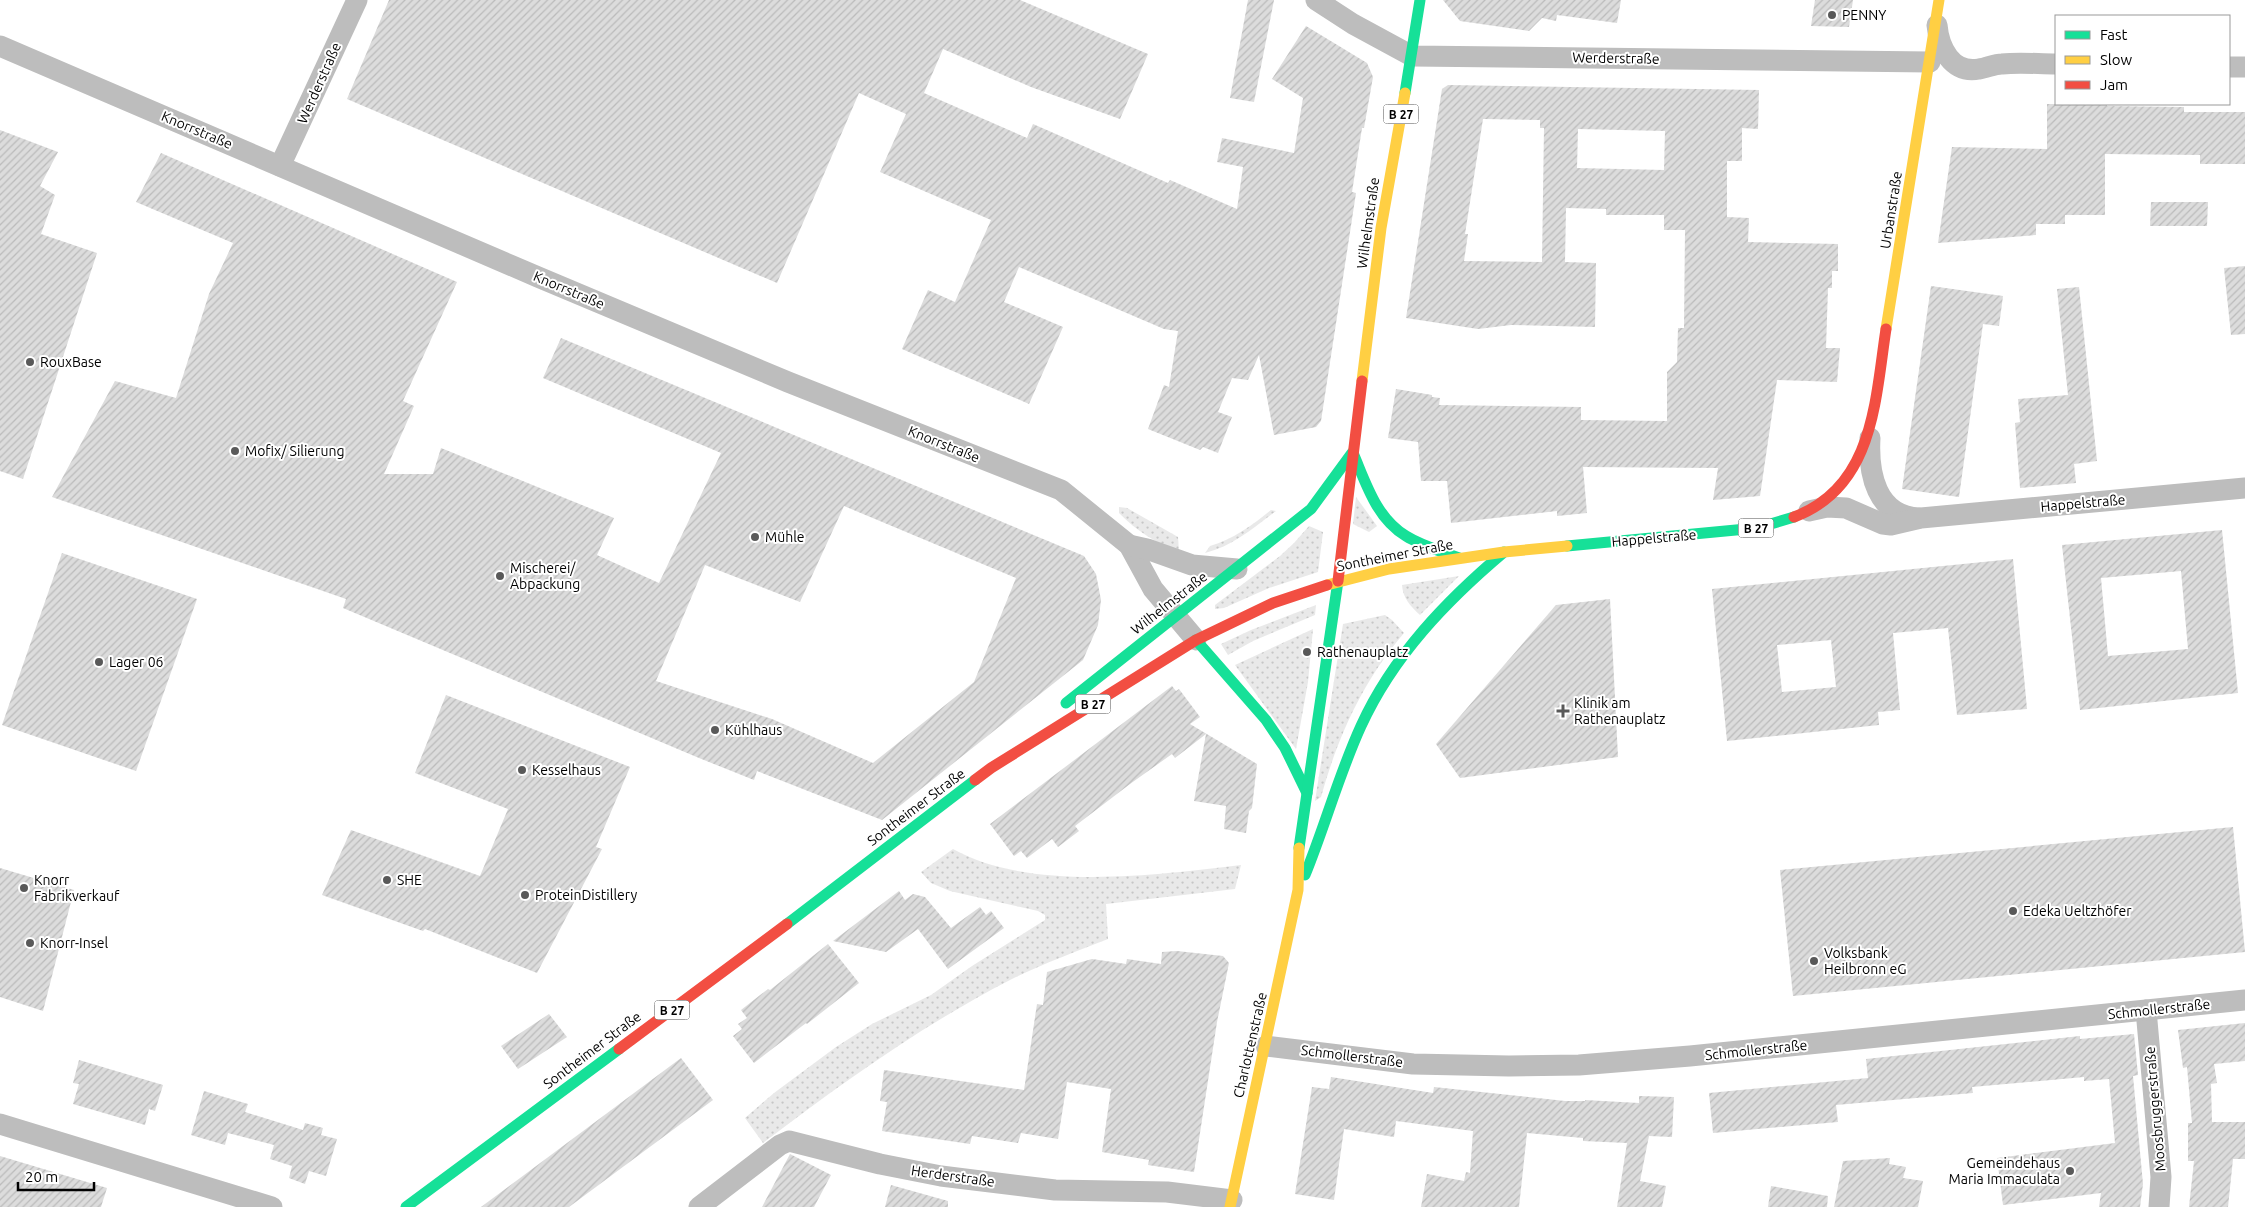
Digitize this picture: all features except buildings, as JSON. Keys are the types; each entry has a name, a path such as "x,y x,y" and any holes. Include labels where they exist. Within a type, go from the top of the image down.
{"main road":[{"name":"Wilhelmstraße","path":"1338,581 1381,228 1412,56 1420,0"},
{"name":"Urbanstraße","path":"1871,424 1938,10"},
{"name":"Happelstraße","path":"1504,552 1741,530 1773,524 1801,513 1830,497 1851,474 1860,460 1871,424"},
{"name":"Wilhelmstraße","path":"1060,708 1311,509 1353,452"},
{"path":"1353,452 1370,493 1393,526 1422,543 1459,558"},
{"name":"Sontheimer Straße","path":"406,1207 792,921 991,768 1196,640 1273,603 1338,581 1389,569 1504,552"},
{"name":"Charlottenstraße","path":"1298,890 1317,847 1338,783 1362,725 1382,688 1412,643 1446,605 1504,552"},
{"name":"Charlottenstraße","path":"1231,1204 1298,890 1299,846 1338,581"},
{"path":"1196,640 1266,720 1285,748 1307,793"},
{"name":"B 27","path":"991,768 1045,720"}],"street":[{"name":"Werderstraße","path":"280,166 357,0"},
{"name":"Werderstraße","path":"1316,0 1353,24 1412,56 1930,62"},
{"path":"1938,10 1942,44 1953,63 1963,68 1974,69 2000,64 2055,64"},
{"name":"Knorrstraße","path":"0,46 788,382 1061,490 1129,545 1192,565 1237,569"},
{"path":"2230,66 2245,67"},
{"name":"Happelstraße","path":"1871,424 1870,466 1875,487 1880,496 1896,513 1912,518 2245,488"},
{"name":"Happelstraße","path":"1801,513 1827,507 1846,508 1883,524 1891,525 1921,518"},
{"name":"Knorrstraße","path":"1129,545 1153,589 1196,640"},
{"name":"Schmollerstraße","path":"1266,1046 1413,1064 1579,1065 1698,1056 2245,1000"},
{"name":"Moosbruggerstraße","path":"2146,1010 2161,1177 2159,1207"},
{"path":"0,1124 272,1207"},
{"name":"Herderstraße","path":"699,1207 780,1145 789,1142 880,1164 941,1176 1055,1190 1167,1192 1231,1204"}],"shaded area":[{"path":"1356,497 1377,526 1369,532 1353,524"},
{"path":"1119,507 1127,508 1178,537 1179,551 1154,540 1140,531 1119,513"},
{"path":"1271,510 1276,511 1242,536 1225,546 1205,553 1210,546 1234,536"},
{"path":"1309,526 1323,532 1318,572 1269,588 1224,608 1215,609 1215,605 1280,556"},
{"path":"1459,576 1420,615 1405,598 1402,585"},
{"path":"1316,605 1315,615 1253,641 1228,655 1221,644 1251,630"},
{"path":"1385,615 1404,633 1389,651 1364,690 1335,752 1321,797 1315,801 1343,624"},
{"path":"1313,629 1308,682 1296,749 1235,665"},
{"path":"953,849 984,862 1018,871 1055,876 1133,876 1241,865 1235,889 1106,904 1108,939 1022,974 945,1016 852,1077 763,1143 745,1118 774,1093 836,1047 872,1024 931,995 972,966 1045,920 1045,915 1038,911 950,891 931,883 921,872"}],"traffic: fast":[{"path":"1405,93 1420,0"},
{"path":"1066,703 1311,509 1352,453"},
{"path":"1353,453 1373,499 1387,520 1406,536 1418,543 1459,558"},
{"path":"1567,546 1757,528 1794,517"},
{"path":"1305,875 1353,744 1374,700 1405,653 1423,631 1462,590 1504,552"},
{"path":"1299,848 1338,581"},
{"path":"1196,640 1266,720 1285,748 1307,793"},
{"path":"787,924 975,780"},
{"path":"406,1207 619,1049"}],"traffic: slow":[{"path":"1886,329 1939,0"},
{"path":"1362,381 1381,228 1405,93"},
{"path":"1327,585 1389,569 1504,552 1567,546"},
{"path":"1230,1207 1298,890 1299,848"}],"traffic: jam":[{"path":"1794,517 1820,503 1841,485 1855,463 1866,439 1873,412 1886,329"},
{"path":"1338,581 1362,381"},
{"path":"975,780 991,768 1196,640 1273,603 1327,585"},
{"path":"619,1049 787,924"}],"place":[{"name":"PENNY","path":"1832,15"},
{"name":"RouxBase","path":"30,362"},
{"name":"Mofix/ Silierung","path":"235,451"},
{"name":"Mühle","path":"755,537"},
{"name":"Mischerei/ Abpackung","path":"500,576"},
{"name":"Rathenauplatz","path":"1307,652"},
{"name":"Lager 06","path":"99,662"},
{"name":"Klinik am Rathenauplatz","path":"1563,711"},
{"name":"Kühlhaus","path":"715,730"},
{"name":"Kesselhaus","path":"522,770"},
{"name":"SHE","path":"387,880"},
{"name":"Knorr Fabrikverkauf","path":"24,888"},
{"name":"ProteinDistillery","path":"525,895"},
{"name":"Edeka Ueltzhöfer","path":"2013,911"},
{"name":"Knorr-Insel","path":"30,943"},
{"name":"Volksbank Heilbronn eG","path":"1814,961"},
{"name":"Gemeindehaus Maria Immaculata","path":"2070,1171"}]}
